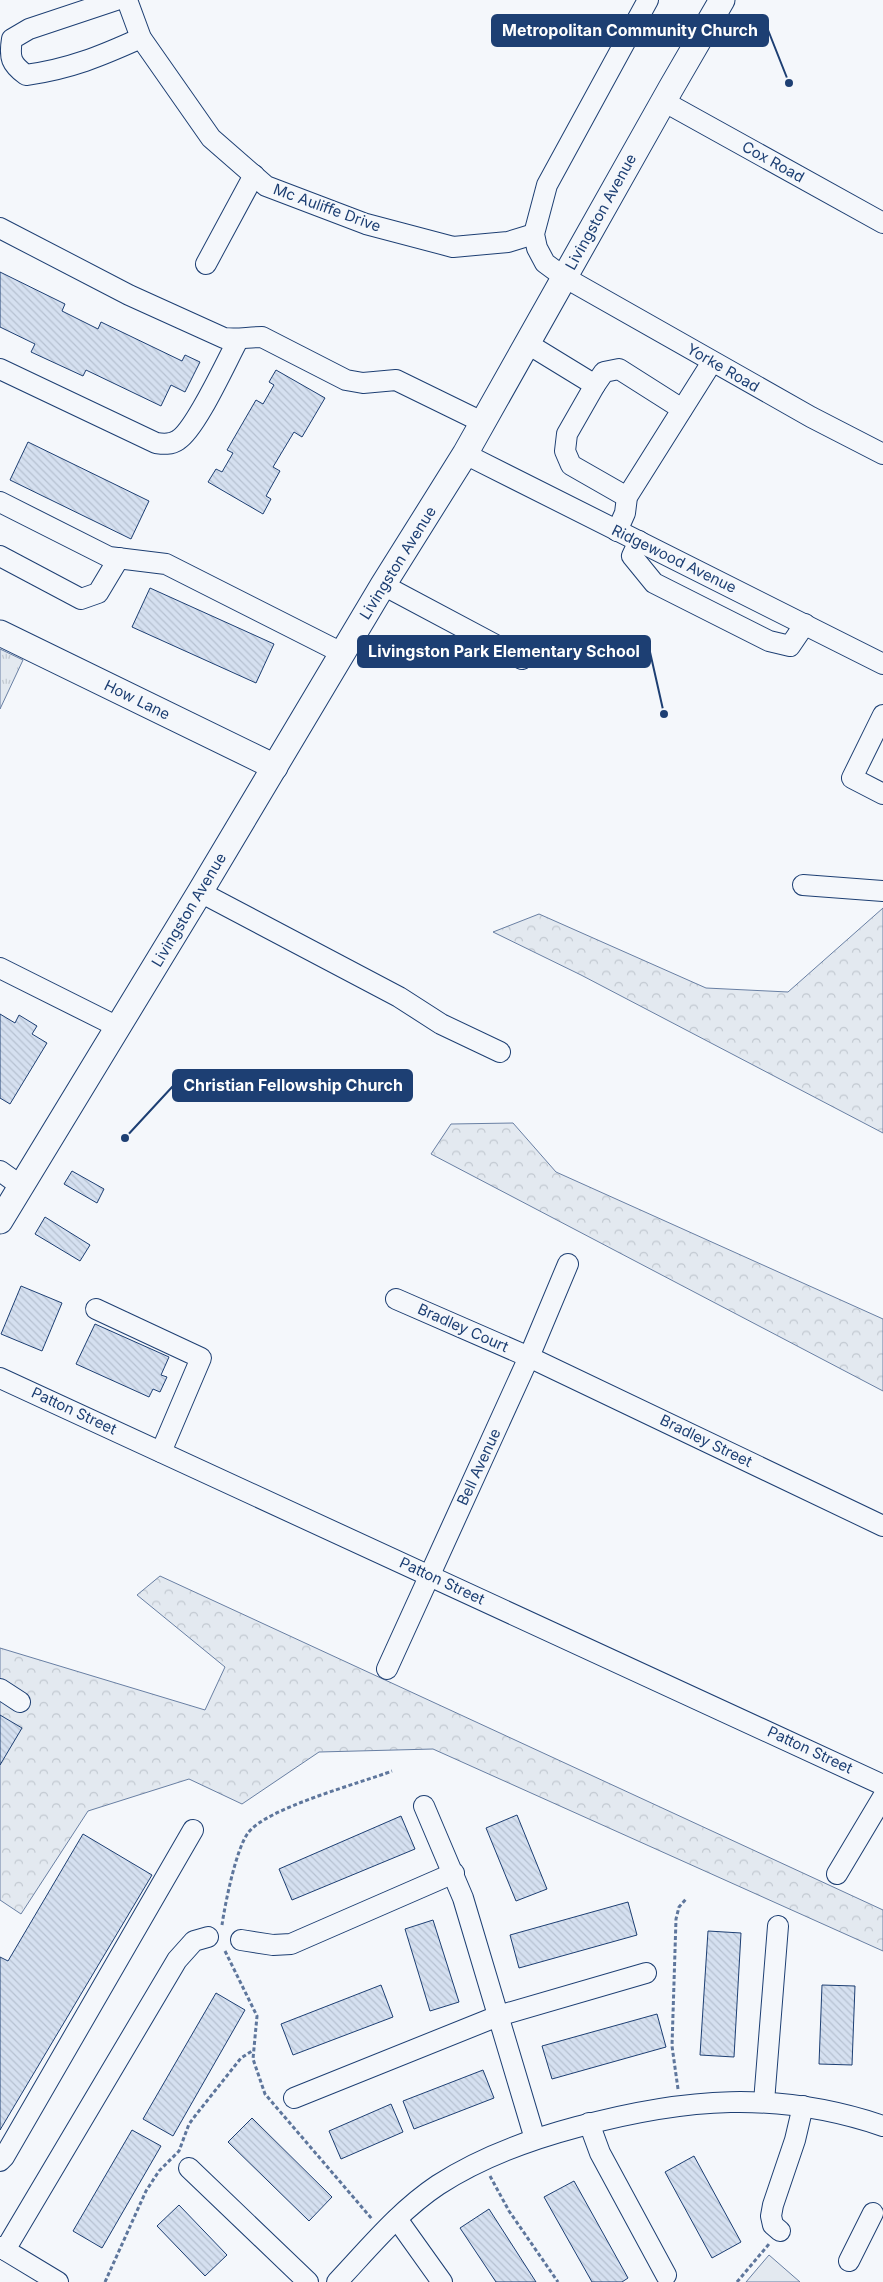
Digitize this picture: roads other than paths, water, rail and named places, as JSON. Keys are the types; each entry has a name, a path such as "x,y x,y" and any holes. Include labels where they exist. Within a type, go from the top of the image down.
{"main road":[{"name":"Livingston Avenue","path":"0,1221 200,892 342,653 484,423 663,101 722,0"},
{"name":"How Lane","path":"0,633 275,767"}],"street":[{"path":"116,0 29,29 12,39 9,55 16,67 26,76 92,60 141,38"},
{"name":"Mc Auliffe Drive","path":"127,0 141,38 212,138 266,186 366,224 453,247 508,242 534,234"},
{"path":"564,277 545,263 537,248 534,234 547,185 648,0"},
{"name":"Cox Road","path":"663,101 883,223"},
{"path":"206,264 254,175"},
{"path":"0,228 129,295 224,338 238,340 247,337 262,337 346,380 363,383 396,380 484,423"},
{"name":"Yorke Road","path":"564,277 811,418 883,454"},
{"path":"0,370 156,443 166,444 178,441 191,428 238,340"},
{"path":"528,344 594,385"},
{"path":"610,527 626,511 626,498 712,362"},
{"path":"626,498 571,465 566,451 567,434 594,385 604,372 619,369 682,409"},
{"name":"Ridgewood Avenue","path":"465,454 883,664"},
{"path":"0,502 109,557 166,564 342,653"},
{"path":"639,541 632,556 654,583 709,612 770,641 790,646 805,624"},
{"path":"0,556 82,598 98,592 118,558"},
{"path":"384,584 522,659"},
{"path":"883,715 852,778 883,794"},
{"path":"804,885 883,891"},
{"path":"200,892 399,997 441,1024 500,1052"},
{"path":"0,968 118,1027"},
{"path":"0,1172 21,1186"},
{"name":"Bell Avenue","path":"387,1669 529,1357 568,1264"},
{"name":"Bradley Court","path":"396,1298 529,1357"},
{"path":"96,1309 201,1358 161,1452"},
{"name":"Bradley Street","path":"529,1357 883,1526"},
{"name":"Patton Street","path":"0,1378 883,1784"},
{"path":"0,1689 20,1702"},
{"path":"837,1874 883,1797"},
{"path":"424,1806 454,1873 535,2139"},
{"path":"0,2161 193,1830"},
{"path":"58,2282 34,2276 3,2249 177,1960 194,1941 224,1938 273,1945 291,1944 454,1873"},
{"path":"764,2102 778,1926"},
{"path":"294,2098 498,2016 646,1973"},
{"path":"337,2282 390,2226 436,2186 483,2159 535,2139 633,2113 681,2104 726,2101 803,2106 846,2115 883,2126"},
{"path":"780,2231 773,2225 772,2211 803,2106"},
{"path":"589,2124 600,2152 666,2275"},
{"path":"189,2168 308,2282"},
{"path":"849,2261 872,2213"},
{"path":"390,2226 442,2282"}],"place":[{"name":"Metropolitan Community Church","path":"789,83"},
{"name":"Livingston Park Elementary School","path":"664,714"},
{"name":"Christian Fellowship Church","path":"125,1138"}]}
